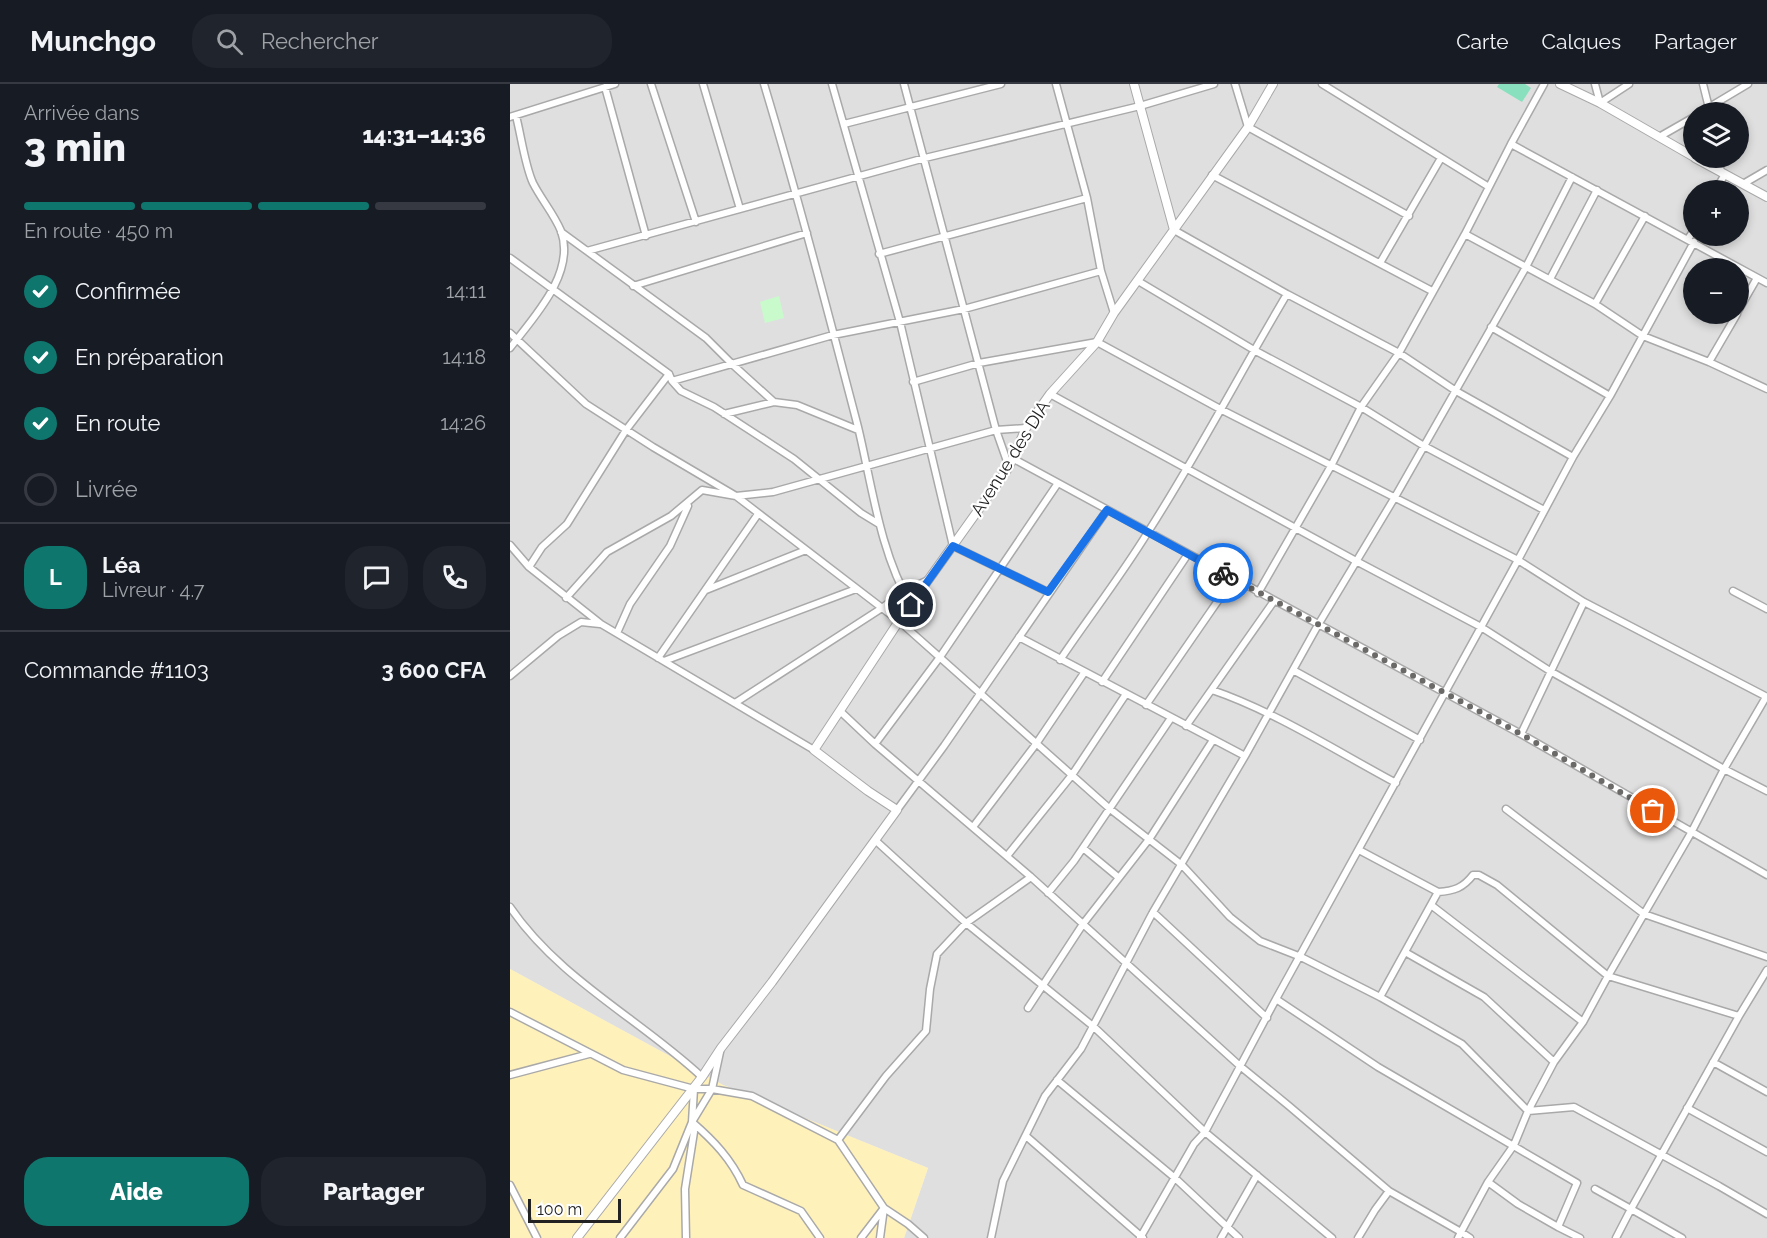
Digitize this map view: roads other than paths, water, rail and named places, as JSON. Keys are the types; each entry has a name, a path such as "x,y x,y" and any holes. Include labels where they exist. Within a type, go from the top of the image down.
{"street":[{"path":"510,348 553,290 561,273 564,254 561,232 532,181 513,117 615,84"},
{"path":"651,84 696,222"},
{"path":"703,84 740,209"},
{"path":"764,84 807,233 858,430 879,524 903,592 911,605"},
{"path":"832,84 900,322 953,546 1048,592"},
{"path":"904,84 996,430 1009,467"},
{"path":"844,124 980,87 1001,84"},
{"path":"1056,84 1087,198 1101,271 1114,313"},
{"path":"1134,84 1174,230 1287,294 1399,353 1456,391 1573,458"},
{"path":"587,251 857,176 1140,106 1214,84"},
{"path":"1235,84 1248,127 1409,216"},
{"name":"Avenue des DIA","path":"814,750 899,621 1009,467 1026,428 1050,394 1097,342 1114,313 1248,127 1273,84"},
{"path":"1322,84 1489,187"},
{"path":"1258,593 1331,466 1361,407 1399,353 1544,84"},
{"path":"1560,84 1600,103 1683,151"},
{"path":"1595,84 1600,103"},
{"path":"1600,103 1629,84"},
{"path":"1703,84 1707,102"},
{"path":"1721,102 1748,84"},
{"path":"605,87 646,236"},
{"path":"1659,137 1683,123"},
{"path":"1511,144 1683,237"},
{"path":"1380,263 1441,158"},
{"path":"1714,168 1736,180"},
{"path":"1720,180 1723,173 1721,168"},
{"path":"1749,180 1767,170"},
{"path":"1212,175 1432,291"},
{"path":"991,1238 1003,1181 1045,1096 1081,1049 1094,1027 1153,912 1456,391 1526,267 1572,177"},
{"path":"1749,187 1767,197"},
{"path":"1550,279 1597,190"},
{"path":"879,254 1087,198"},
{"path":"1595,304 1645,216"},
{"path":"561,232 706,338 774,402"},
{"path":"633,286 807,233"},
{"path":"1465,234 1595,304 1643,336 1709,362 1767,389"},
{"path":"1026,1136 1141,1238 1194,1144 1204,1132 1301,957 1544,510 1643,336 1688,246"},
{"path":"1700,246 1767,283"},
{"path":"510,258 671,377 681,391 714,407 794,459 861,513 879,524"},
{"path":"529,567 542,547 567,524 626,430 671,377 732,364 833,335 964,309 1101,271"},
{"path":"1749,292 1757,278"},
{"path":"1138,281 1254,350 1361,407 1424,446 1544,510"},
{"path":"1060,660 1148,532 1222,410 1287,294"},
{"path":"1709,362 1731,324"},
{"path":"1491,327 1610,396"},
{"path":"510,333 586,404 736,496 899,621 1110,809 1182,865 1230,916 1252,935 1260,941 1301,957 1380,997 1462,1044 1528,1111"},
{"path":"913,382 979,363 1097,342 1222,410 1518,560 1584,602 1767,697 1724,769 1691,833 1584,1022 1554,1062 1528,1111 1514,1145 1488,1182 1460,1235"},
{"path":"1050,394 1481,627 1551,670 1724,769 1767,791"},
{"path":"724,414 774,402 797,405 858,430"},
{"path":"566,598 607,552 671,516 702,490 736,496 773,492 996,430 1026,428"},
{"path":"1012,458 1521,734 1767,875"},
{"path":"875,744 940,657 1058,483"},
{"path":"618,633 630,604 670,546 685,508 702,490"},
{"path":"577,1238 615,1187 641,1158 661,1127 694,1089 721,1048 919,782 1048,592 1107,510"},
{"path":"661,659 758,514"},
{"path":"510,545 529,567 601,624 814,750 897,810"},
{"path":"705,591 806,550"},
{"path":"1102,682 1188,554"},
{"path":"1146,705 1233,579"},
{"path":"735,703 903,592 928,580"},
{"path":"661,659 856,589"},
{"path":"1733,591 1767,609"},
{"path":"1186,726 1274,601"},
{"path":"1521,734 1584,602"},
{"path":"510,676 558,636 581,622 601,624"},
{"path":"1019,637 1245,756"},
{"path":"1293,670 1420,740"},
{"path":"973,827 1036,744 1084,673"},
{"path":"1212,690 1267,715 1396,783"},
{"path":"1007,856 1072,776 1125,694"},
{"path":"840,711 875,744 1031,877 1240,1066 1389,1191 1460,1235 1470,1238"},
{"path":"1048,893 1083,848 1171,718"},
{"path":"1028,1008 1083,924 1150,838 1213,740"},
{"path":"1506,809 1644,915 1767,957"},
{"path":"875,840 966,923 1094,1027 1204,1132 1332,1238"},
{"path":"1083,848 1118,878"},
{"path":"1359,850 1438,892 1455,890 1465,885 1473,876 1479,875 1497,885 1608,976 1739,1016"},
{"path":"838,1140 886,1076 926,1031 930,989 937,954 966,923 1031,877"},
{"path":"1380,997 1438,892"},
{"path":"1431,905 1584,1022"},
{"path":"510,907 531,936 559,963 678,1055 702,1077"},
{"path":"1153,912 1267,1018"},
{"path":"1405,952 1484,997 1554,1062"},
{"path":"1616,1238 1661,1154 1767,970"},
{"path":"1276,999 1378,1067 1577,1183 1558,1227"},
{"path":"510,1012 623,1070 694,1089 712,1089 752,1096 838,1140 884,1208 924,1238"},
{"path":"620,1238 672,1169 692,1122 712,1089 721,1048"},
{"path":"510,1075 589,1054"},
{"path":"1713,1062 1767,1092"},
{"path":"1057,1080 1174,1178 1239,1238"},
{"path":"686,1238 685,1188 694,1132 692,1122 694,1089"},
{"path":"1528,1111 1574,1107 1767,1214"},
{"path":"1687,1108 1767,1152"},
{"path":"692,1122 713,1140 735,1166 743,1185 801,1212 820,1238"},
{"path":"1221,1238 1257,1175"},
{"path":"1488,1182 1518,1204 1580,1238"},
{"path":"510,1185 537,1238"},
{"path":"1595,1189 1682,1238"},
{"path":"1358,1238 1389,1191"},
{"path":"861,1238 884,1208"},
{"path":"880,1238 884,1208"}]}
